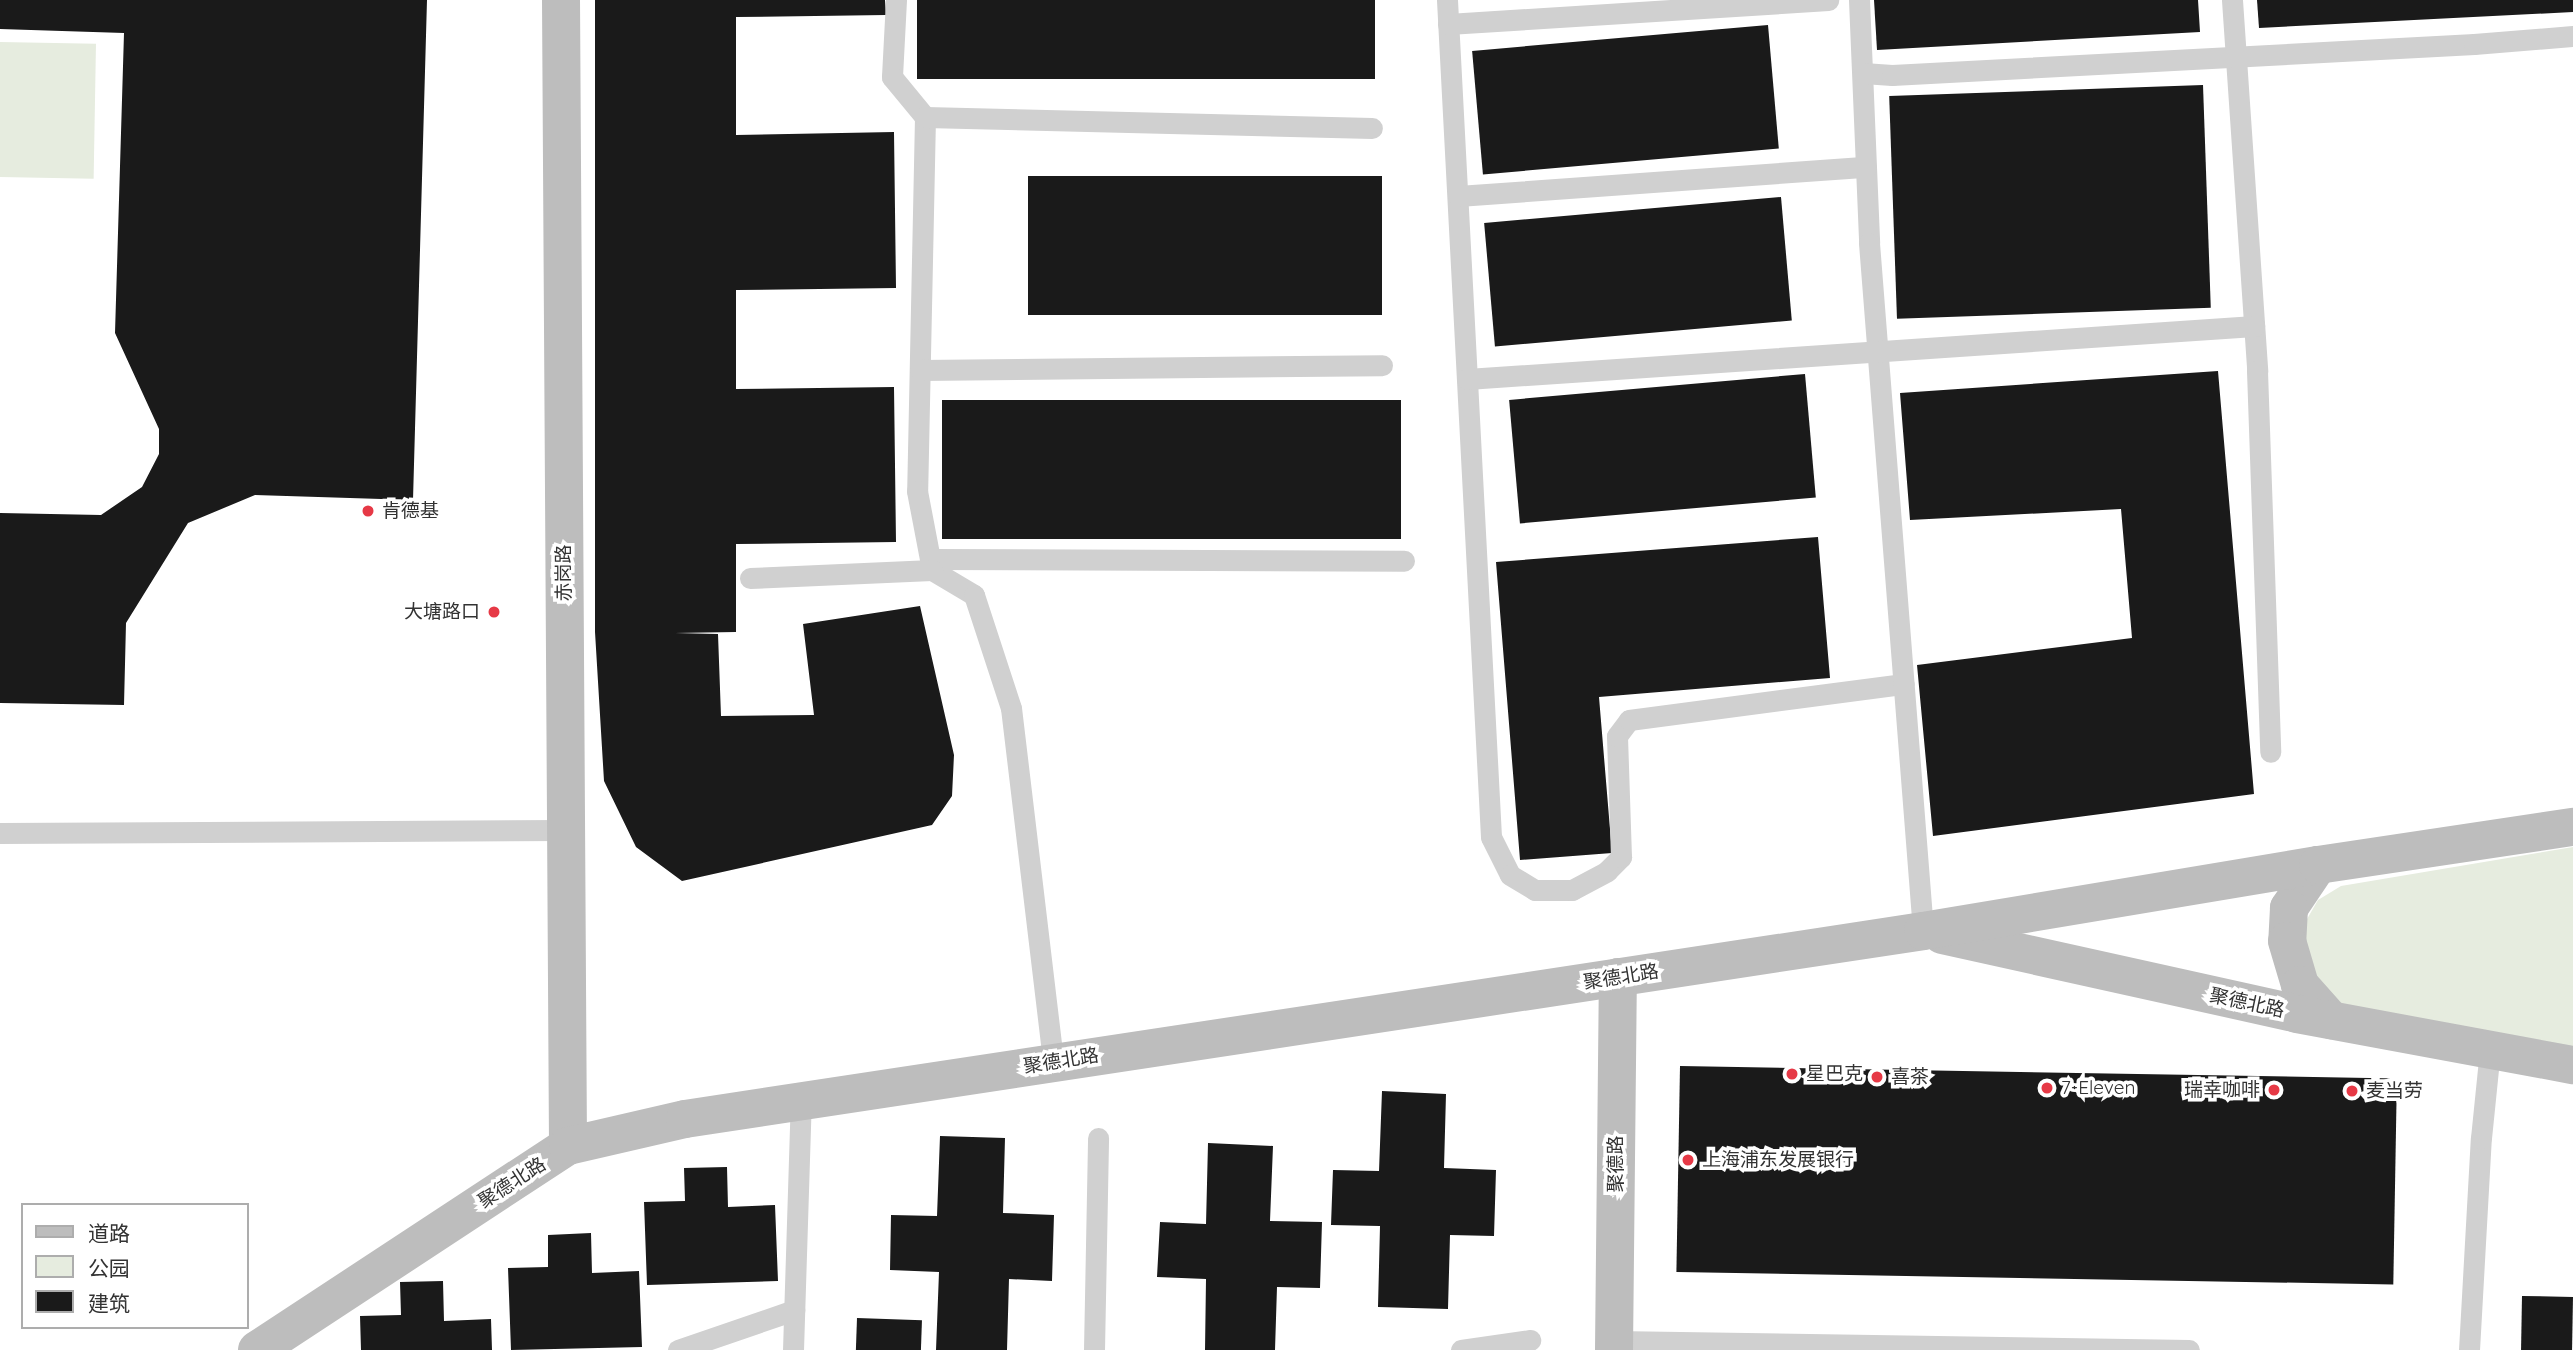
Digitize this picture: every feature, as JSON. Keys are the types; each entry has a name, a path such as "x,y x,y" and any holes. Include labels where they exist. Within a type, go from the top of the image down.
{"street":[{"name":"赤岗路","path":"561,0 568,1146"},
{"name":"聚德北路","path":"257,1350 568,1146 685,1119 1923,931 2318,865 2573,827"},
{"path":"2318,865 2289,908 2287,942 2300,985 2331,1020"},
{"name":"聚德北路","path":"1923,931 2331,1020 2573,1065"},
{"name":"聚德路","path":"1614,1345 1618,977"}],"lane":[{"path":"896,0 892,77 925,117 917,491 932,565 974,595 1011,708 1054,1062"},
{"path":"1447,0 1491,837 1510,875 1535,890 1572,890 1607,871 1621,857 1617,736 1629,720 1904,684"},
{"path":"1448,24 1828,0"},
{"path":"1859,0 1878,350 1923,931"},
{"path":"2232,0 2254,326 2270,752"},
{"path":"1863,73 1892,75 2474,44 2573,36"},
{"path":"925,117 1372,128"},
{"path":"1458,196 1866,167"},
{"path":"1467,379 2254,326"},
{"path":"920,370 1382,365"},
{"path":"750,578 932,565 1404,561"},
{"path":"0,834 566,831"},
{"path":"2469,1350 2481,1138 2490,1049"},
{"path":"793,1350 801,1101"},
{"path":"1094,1350 1098,1138"},
{"path":"678,1350 794,1310"},
{"path":"1461,1350 1530,1340"},
{"path":"1614,1345 2189,1350"}],"green space":[{"path":"0,42 96,44 94,179 0,177"},
{"path":"2573,847 2573,1052 2337,1005 2307,961 2303,926 2318,900 2341,886"}],"building":[{"path":"0,0 427,0 413,500 255,495 188,523 126,623 124,705 0,703 0,513 101,515 142,487 159,454 159,429 115,333 124,33 0,29"},
{"path":"595,0 885,0 886,15 736,17 736,135 894,132 896,288 736,290 736,389 894,387 896,542 736,544 736,632 675,633 718,634 721,716 814,715 803,624 920,606 954,755 952,796 932,825 682,881 636,847 604,781 595,632"},
{"path":"917,0 1375,0 1375,79 917,79"},
{"path":"1874,0 2198,0 2200,32 1877,50"},
{"path":"2257,0 2573,0 2573,12 2259,28"},
{"path":"1768,25 1779,149 1483,174 1472,51"},
{"path":"2203,85 2211,308 1897,319 1889,96"},
{"path":"1028,176 1382,176 1382,315 1028,315"},
{"path":"1781,197 1792,321 1495,347 1484,223"},
{"path":"2218,371 2254,794 1933,836 1917,665 2132,638 2121,509 1910,520 1900,393"},
{"path":"1805,374 1816,498 1520,523 1509,400"},
{"path":"942,400 1401,400 1401,539 942,539"},
{"path":"1818,537 1830,678 1599,697 1612,853 1520,860 1496,562"},
{"path":"1680,1066 2397,1079 2393,1284 1676,1272"},
{"path":"1382,1091 1446,1094 1444,1168 1496,1170 1494,1236 1450,1235 1448,1309 1378,1307 1380,1226 1331,1225 1333,1170 1379,1171"},
{"path":"940,1136 1005,1138 1003,1213 1054,1215 1052,1281 1009,1279 1007,1350 936,1350 939,1272 890,1270 891,1215 937,1216"},
{"path":"1208,1143 1273,1146 1270,1221 1322,1222 1320,1288 1277,1287 1275,1350 1205,1350 1206,1279 1157,1277 1160,1222 1206,1224"},
{"path":"727,1167 728,1207 775,1205 778,1281 647,1285 644,1202 685,1201 684,1168"},
{"path":"591,1233 592,1273 639,1271 642,1347 511,1350 508,1268 548,1267 548,1235"},
{"path":"443,1281 444,1321 491,1319 492,1350 361,1350 360,1316 401,1315 400,1282"},
{"path":"2522,1296 2573,1297 2572,1350 2521,1350"},
{"path":"857,1318 922,1320 921,1350 856,1350"}],"place":[{"name":"肯德基","path":"368,511"},
{"name":"大塘路口","path":"494,612"},
{"name":"星巴克","path":"1792,1074"},
{"name":"喜茶","path":"1877,1077"},
{"name":"7-Eleven","path":"2047,1088"},
{"name":"瑞幸咖啡","path":"2274,1090"},
{"name":"麦当劳","path":"2352,1091"},
{"name":"上海浦东发展银行","path":"1688,1160"}]}
